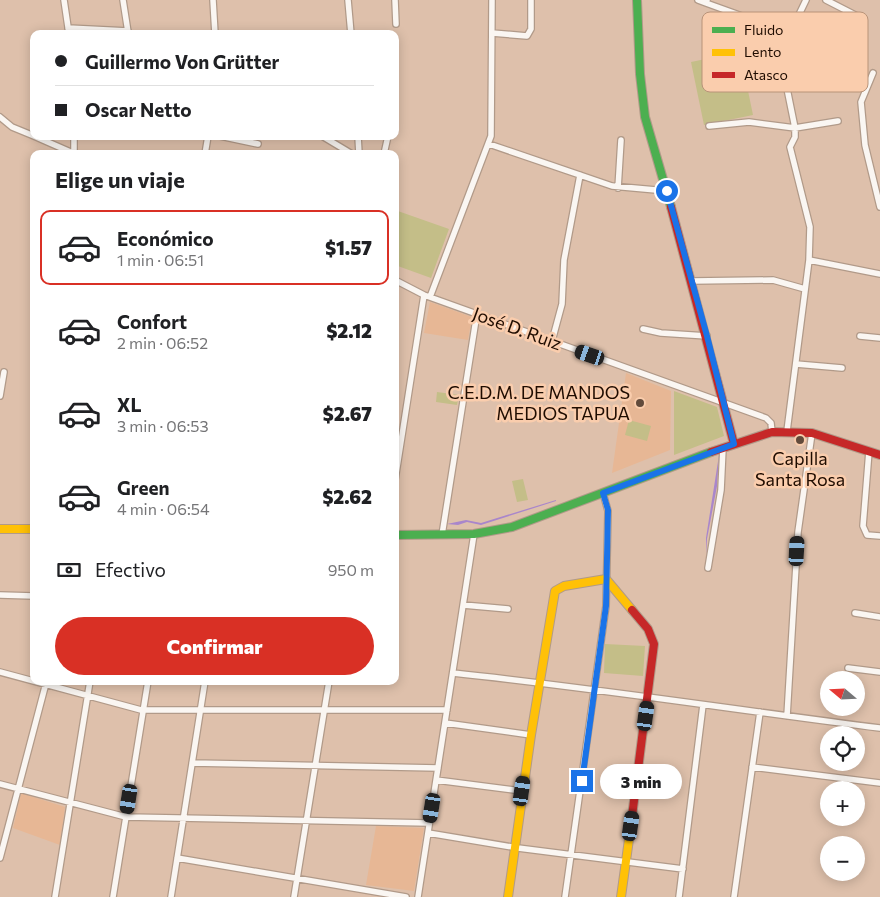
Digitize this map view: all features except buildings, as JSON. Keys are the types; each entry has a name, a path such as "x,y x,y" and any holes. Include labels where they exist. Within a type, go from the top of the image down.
{"street":[{"path":"64,0 69,30"},
{"path":"122,0 128,30"},
{"path":"212,0 215,30"},
{"path":"348,0 351,30"},
{"path":"395,0 396,24"},
{"path":"430,297 492,136 492,0"},
{"path":"492,33 527,36 531,29 531,0"},
{"path":"637,0 640,74 645,117 707,336 734,444"},
{"path":"698,0 707,1 735,12"},
{"path":"800,12 806,0"},
{"path":"826,0 849,12"},
{"path":"868,86 873,73"},
{"path":"787,431 809,260 810,227 790,145 795,138 796,128 788,92"},
{"path":"866,92 862,102 864,145 880,207"},
{"path":"0,117 12,127 30,134"},
{"path":"709,126 749,122 796,128 838,122"},
{"path":"43,140 65,150"},
{"path":"239,140 258,144"},
{"path":"329,140 345,150"},
{"path":"618,188 621,140"},
{"path":"489,144 618,188 667,191"},
{"path":"552,341 564,294 564,260 580,175"},
{"path":"809,260 880,274"},
{"path":"692,281 773,280 805,289"},
{"name":"José D. Ruiz","path":"399,282 424,295 766,418 771,424 772,432"},
{"path":"399,454 424,295"},
{"path":"442,536 477,314"},
{"path":"643,329 661,333 707,336"},
{"path":"860,336 880,338"},
{"path":"796,364 842,368"},
{"path":"0,396 4,372"},
{"path":"399,535 442,536 474,534 512,527 734,444 772,432 812,433 880,455"},
{"path":"787,716 798,532 812,433"},
{"path":"708,568 721,490 724,448"},
{"path":"869,451 863,526 868,535 880,536"},
{"path":"565,897 606,606 608,510 603,493"},
{"path":"0,528 30,529"},
{"path":"418,897 474,534"},
{"path":"508,897 530,734 555,591 564,586 606,579"},
{"path":"606,579 652,636 654,654 621,897"},
{"path":"0,595 30,596"},
{"path":"463,605 508,609"},
{"path":"855,613 880,617"},
{"path":"848,668 880,672"},
{"path":"0,672 30,679"},
{"path":"452,673 540,682 880,728"},
{"path":"0,858 45,685"},
{"path":"52,685 143,710 447,710"},
{"path":"55,897 89,685"},
{"path":"113,897 147,685"},
{"path":"171,897 204,685"},
{"path":"294,897 328,685"},
{"path":"680,897 703,705"},
{"path":"734,897 760,712"},
{"path":"445,724 530,734"},
{"path":"192,763 438,768"},
{"path":"752,767 880,784"},
{"path":"436,780 522,791"},
{"path":"0,784 126,817 429,823"},
{"path":"428,833 514,848 683,869"},
{"path":"177,858 406,897"}],"shaded area":[{"path":"702,60 702,92 748,92 753,115 704,125 691,62"},
{"path":"399,211 449,229 431,278 399,266"},
{"path":"430,302 472,317 468,340 424,333"},
{"path":"626,373 671,391 670,450 612,473"},
{"path":"674,391 717,407 724,436 674,455"},
{"path":"437,392 459,395 457,405 436,402"},
{"path":"629,420 651,426 647,441 625,435"},
{"path":"719,455 717,486 707,539 706,555 706,538"},
{"path":"523,479 528,500 517,502 512,481"},
{"path":"556,500 481,525 467,522 458,525 447,524 466,520 481,523"},
{"path":"605,644 645,646 643,676 604,673"},
{"path":"21,793 65,807 60,845 13,828"},
{"path":"376,826 424,828 414,891 366,885"}],"traffic: fast":[{"path":"637,0 640,74 645,117 671,207"},
{"path":"399,535 474,534 512,527 711,452"}],"traffic: slow":[{"path":"0,529 30,529"},
{"path":"508,897 531,735 555,591 564,586 606,579 632,610"},
{"path":"621,897 630,832"}],"traffic: jam":[{"path":"671,207 734,444"},
{"path":"711,452 772,432 812,433 880,455"},
{"path":"630,832 654,644 648,629 632,610"}],"place":[{"name":"C.E.D.M. DE MANDOS MEDIOS TAPUA","path":"640,403"},
{"name":"Capilla Santa Rosa","path":"800,440"}],"route":[{"path":"582,781 606,606 608,510 603,493 734,444 707,336 667,191"}]}
